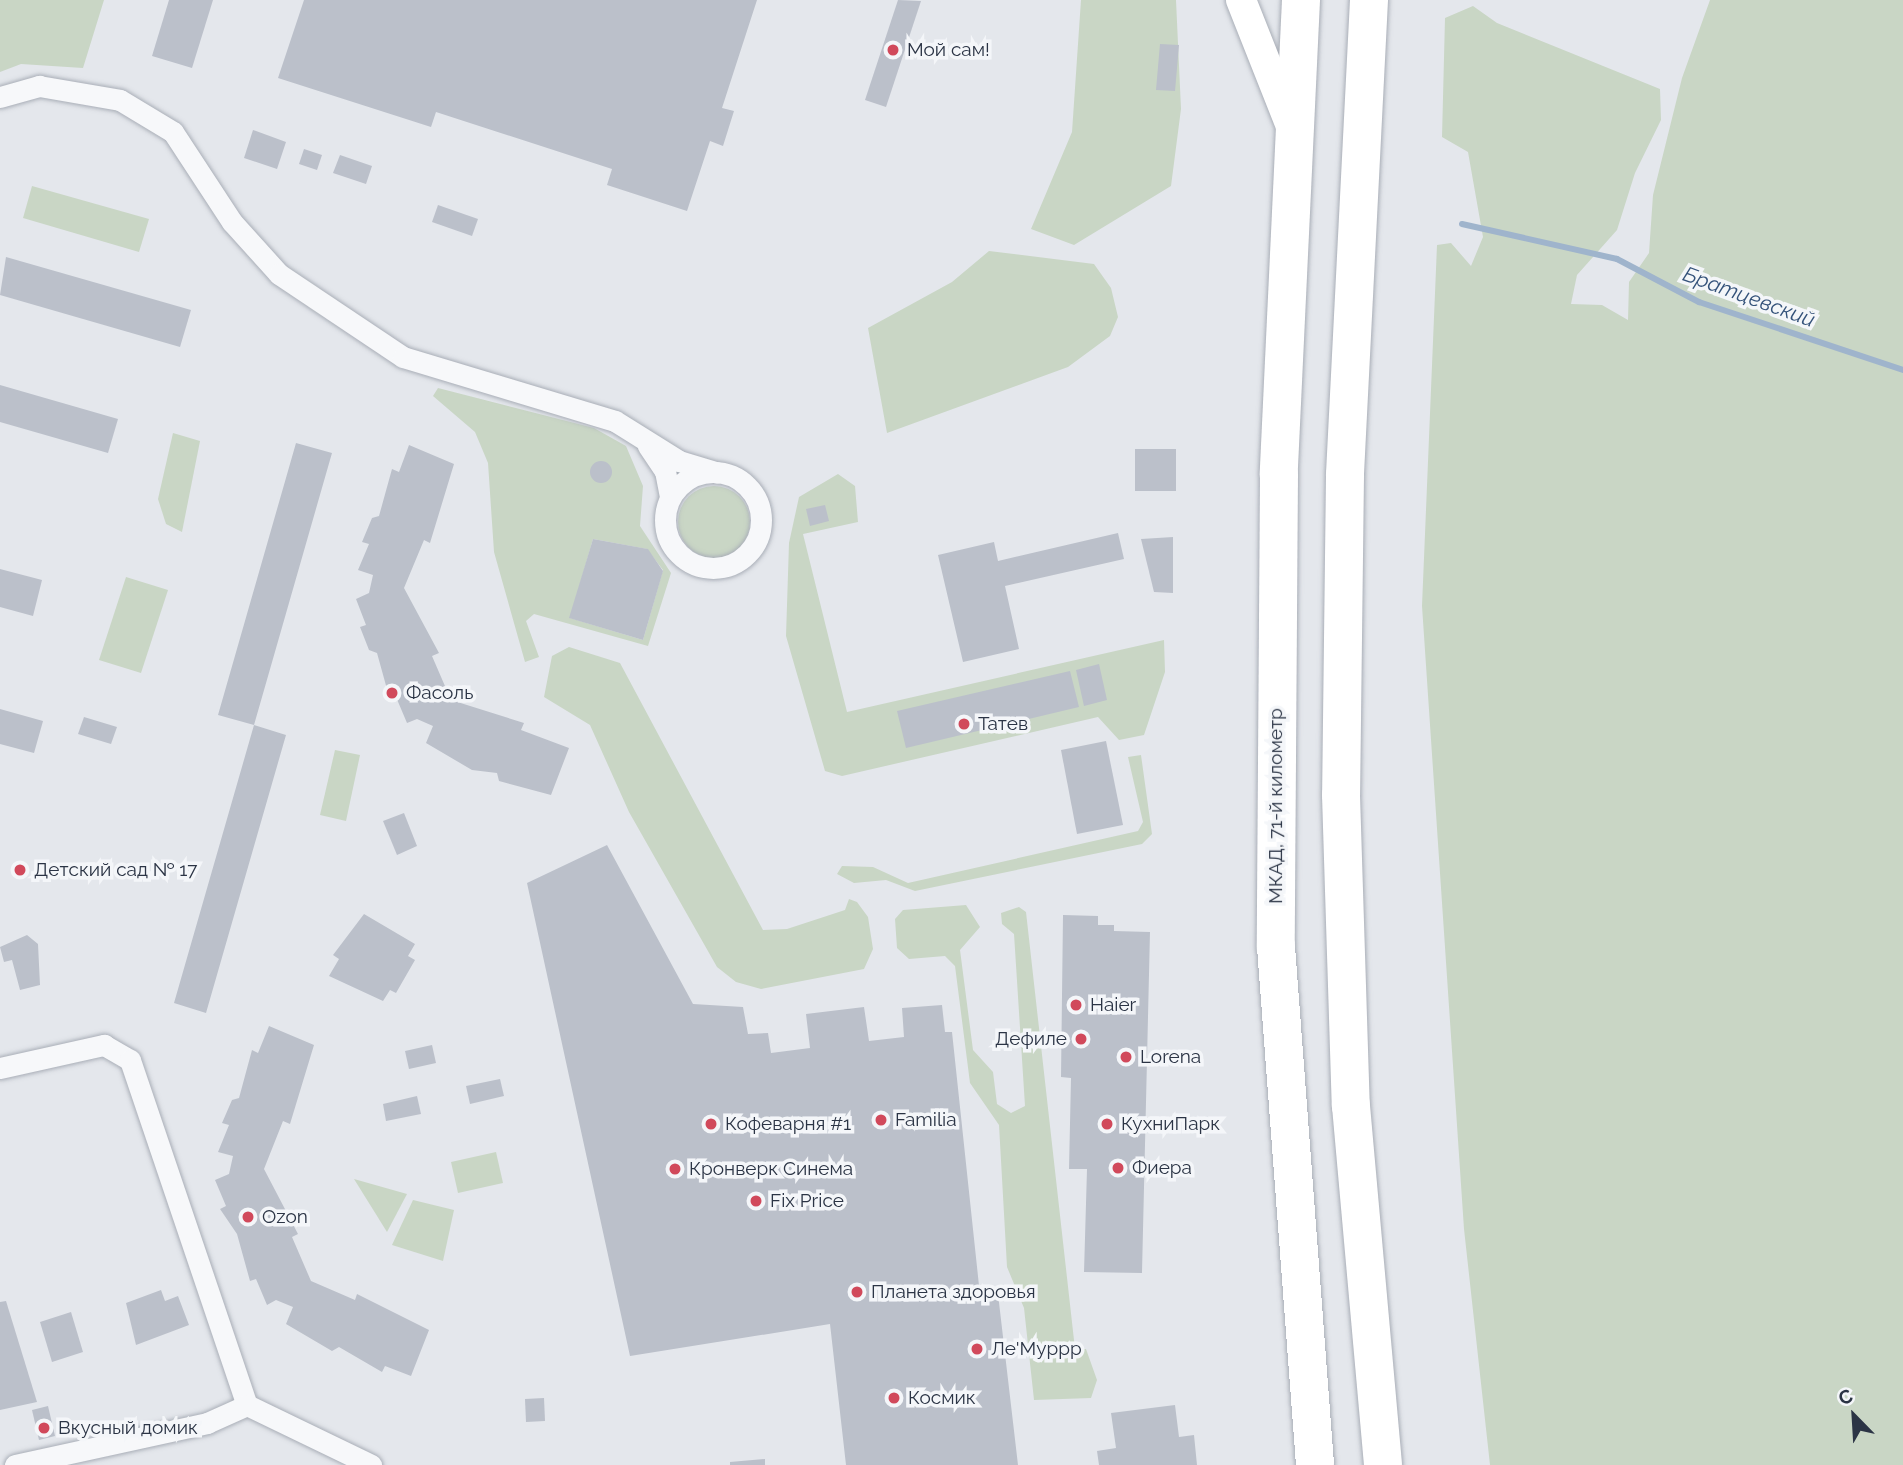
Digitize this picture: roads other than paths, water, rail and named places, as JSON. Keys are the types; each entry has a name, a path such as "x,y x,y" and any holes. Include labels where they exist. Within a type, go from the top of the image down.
{"highway":[{"name":"МКАД, 71-й километр","path":"1301,0 1292,137 1279,474 1276,947 1315,1465"},
{"path":"1369,0 1357,151 1345,475 1343,946 1383,1465"}],"street":[{"path":"1241,0 1292,137"},
{"path":"0,97 39,86 120,100 173,132 253,250 403,357 615,421 643,438 679,461 742,482 759,504 756,542 736,562 712,569 676,552 664,519 670,497 666,471 643,438"},
{"path":"670,497 697,474 716,472"},
{"path":"0,1068 104,1045 130,1060 247,1405 372,1465"},
{"path":"15,1465 217,1420 247,1405"}],"waterway":[{"name":"Братцевский","path":"1462,224 1617,259 1699,302 1903,370"}],"place":[{"name":"Мой сам!","path":"893,50"},
{"name":"Фасоль","path":"392,693"},
{"name":"Татев","path":"964,724"},
{"name":"Детский сад № 17","path":"20,870"},
{"name":"Haier","path":"1076,1005"},
{"name":"Дефиле","path":"1081,1039"},
{"name":"Lorena","path":"1126,1057"},
{"name":"Familia","path":"881,1120"},
{"name":"Кофеварня #1","path":"711,1124"},
{"name":"КухниПарк","path":"1107,1124"},
{"name":"Фиера","path":"1118,1168"},
{"name":"Кронверк Синема","path":"675,1169"},
{"name":"Fix Price","path":"756,1201"},
{"name":"Ozon","path":"248,1217"},
{"name":"Планета здоровья","path":"857,1292"},
{"name":"Ле'Муррр","path":"977,1349"},
{"name":"Космик","path":"894,1398"},
{"name":"Вкусный домик","path":"44,1428"}]}
